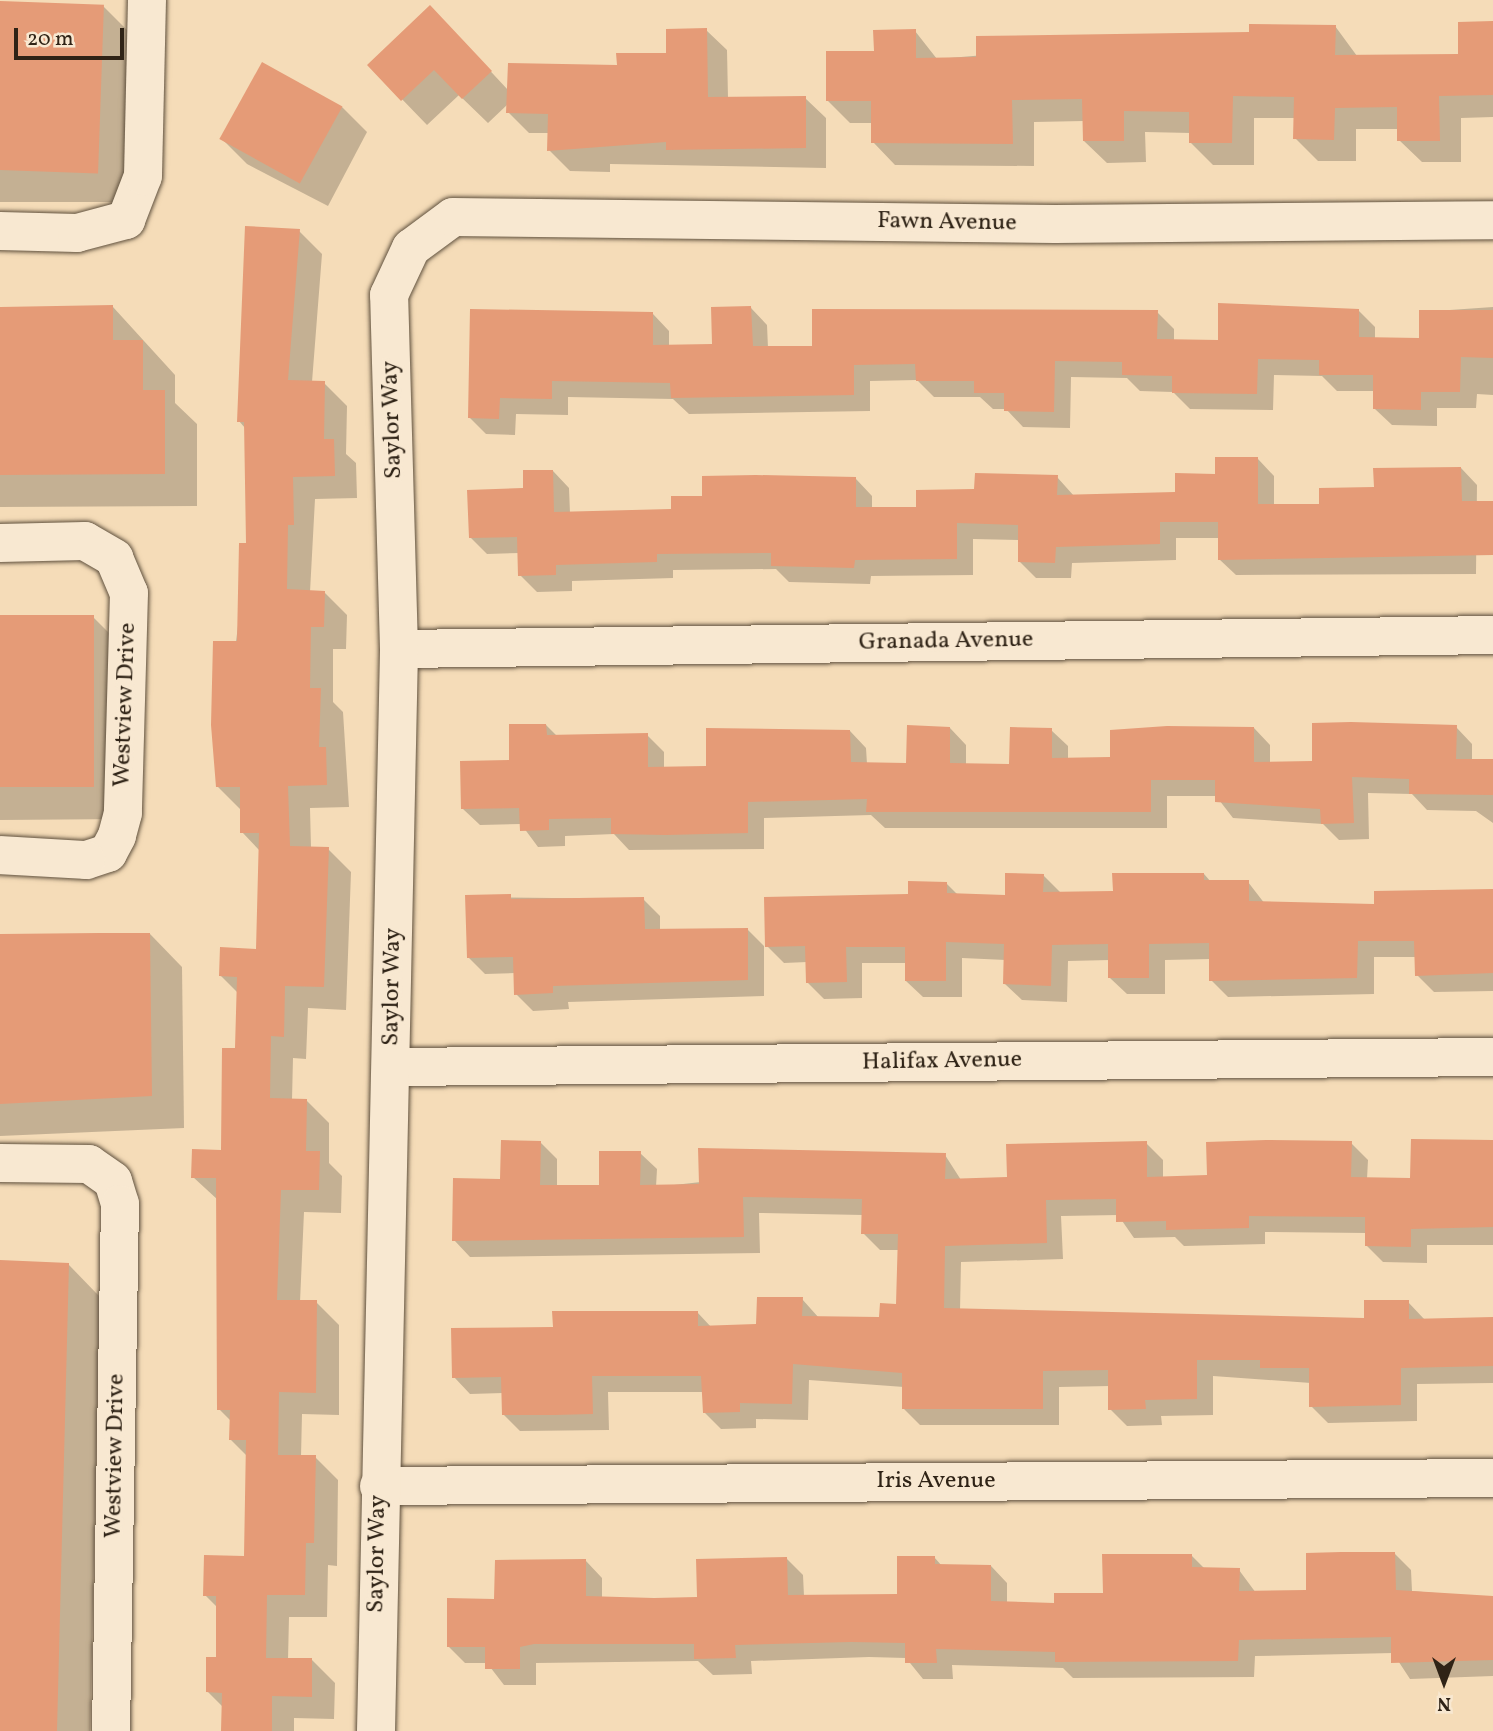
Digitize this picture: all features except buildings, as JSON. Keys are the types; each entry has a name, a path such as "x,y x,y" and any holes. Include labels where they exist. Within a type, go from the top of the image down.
{"street":[{"path":"0,231 77,233 126,220 144,176 147,0"},
{"name":"Fawn Avenue","path":"411,248 453,217 1055,224 1493,220"},
{"name":"Saylor Way","path":"376,1731 379,1486 392,1067 399,649 389,295 411,248"},
{"name":"Westview Drive","path":"0,543 85,541 114,558 129,593 123,813 108,853 86,860 0,855"},
{"name":"Granada Avenue","path":"399,649 1493,635"},
{"name":"Halifax Avenue","path":"392,1067 1493,1057"},
{"name":"Westview Drive","path":"0,1163 89,1164 113,1181 120,1204 111,1731"},
{"name":"Iris Avenue","path":"379,1486 1493,1478"}]}
